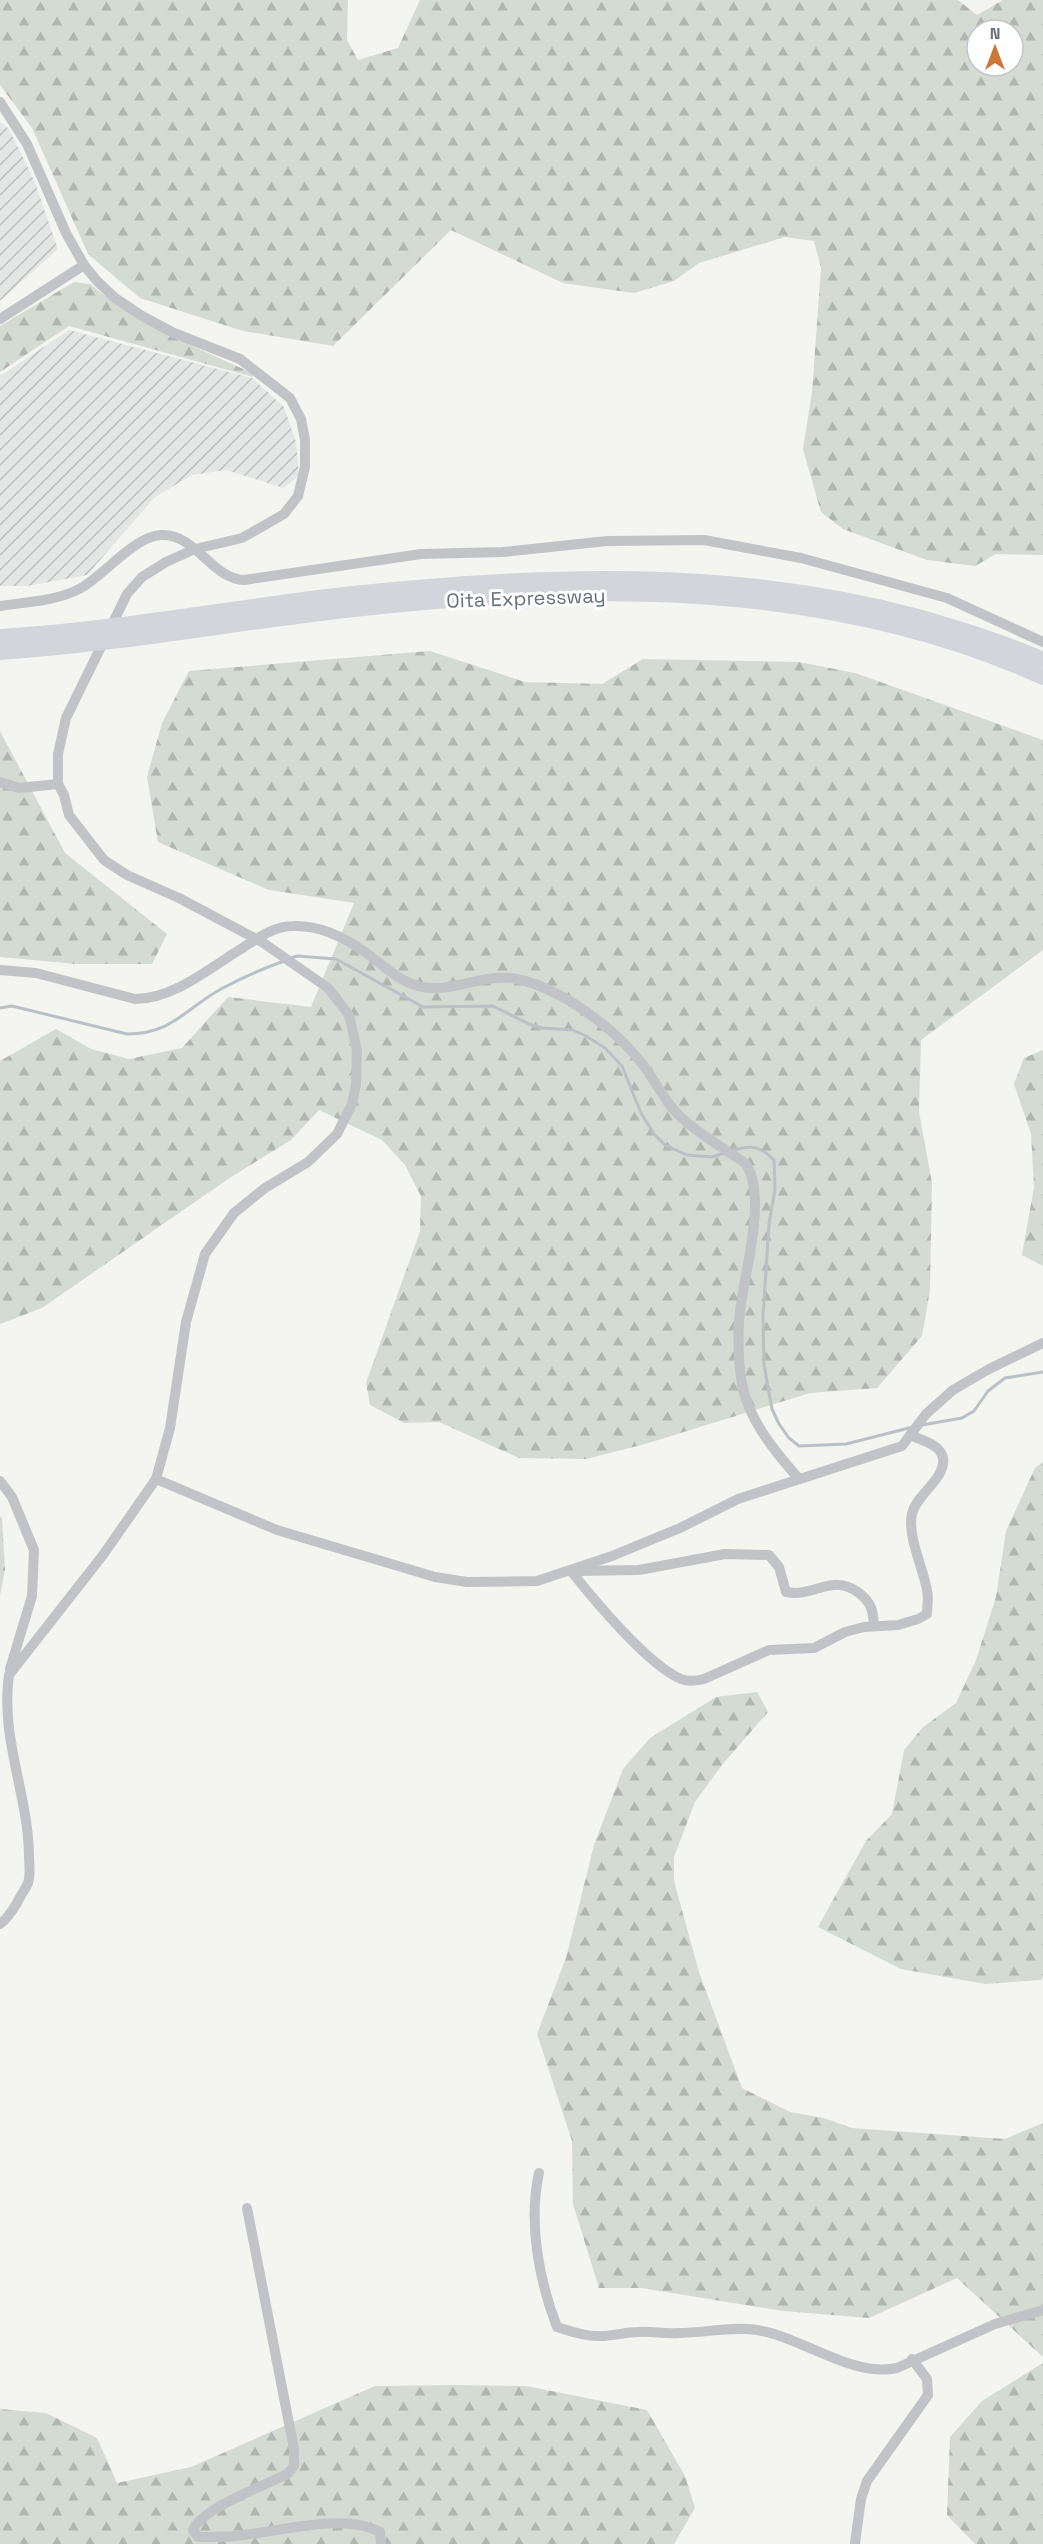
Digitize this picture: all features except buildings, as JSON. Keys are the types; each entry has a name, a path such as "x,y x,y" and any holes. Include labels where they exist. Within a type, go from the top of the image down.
{"highway":[{"name":"Oita Expressway","path":"0,637 126,625 351,595 457,585 568,578 667,579 799,591 883,608 957,628 1043,660"},
{"name":"Oita Expressway","path":"0,652 122,640 353,609 568,594 666,594 737,598 878,621 951,642 1043,677"}],"street":[{"path":"0,102 27,144 66,233 84,265 115,298 142,316 174,333 240,358 258,372 290,398 301,419 305,440 305,467 298,496 284,514 242,538 195,549 166,562 142,577 128,594 66,718 58,754 58,784 64,795 69,815 104,860 127,875 179,898 262,942 327,988 349,1016 357,1050 356,1085 352,1104 337,1134 308,1162 265,1188 234,1213 205,1254 186,1322 170,1428 156,1479 103,1555 9,1675"},
{"path":"0,319 84,265"},
{"path":"0,606 67,594 81,588 132,548 158,535 176,538 195,549 225,574 234,579 244,580 421,554 503,552 607,541 704,540 801,558 947,598 1043,642"},
{"path":"0,782 19,788 58,784"},
{"path":"0,970 36,973 135,999 151,999 169,993 265,933 292,926 325,929 364,951 394,976 418,986 433,988 483,978 516,978 548,990 573,1004 599,1021 639,1059 671,1107 683,1119 746,1164 751,1172 753,1225 739,1320 740,1366 746,1399 756,1422 776,1452 799,1479"},
{"path":"156,1479 278,1530 435,1577 467,1581 537,1581 571,1571 680,1528 738,1499 902,1446 926,1414 953,1390 1043,1343"},
{"path":"571,1571 642,1650 683,1680 704,1679 769,1650 814,1647 845,1632 874,1626 898,1625 918,1619 927,1614 928,1593 911,1521 915,1505 942,1468 943,1458 934,1446 910,1435"},
{"path":"0,1481 12,1497 34,1550 32,1596 2,1696 5,1765 20,1797 29,1839 29,1881 7,1919 0,1924"},
{"path":"571,1571 616,1572 725,1554 769,1555 779,1567 786,1592 797,1594 824,1585 844,1583 868,1600 872,1608 874,1626"},
{"path":"538,2173 536,2238 545,2294 556,2327 598,2337 638,2331 678,2333 736,2328 759,2330 869,2368 885,2370 897,2368 912,2359 995,2324 1043,2310"},
{"path":"247,2208 294,2449 294,2466 287,2474 208,2513 197,2522 193,2530 198,2537 233,2537 323,2524 350,2524 380,2532 381,2544"},
{"path":"855,2543 861,2499 867,2481 928,2395 927,2379 912,2359"}],"shaded area":[{"path":"0,122 9,129 34,180 58,249 0,301"},
{"path":"69,330 252,378 284,407 296,442 299,475 284,488 226,470 192,475 155,497 87,575 27,586 0,586 0,376"}],"green space":[{"path":"0,0 348,0 347,40 358,60 398,48 420,0 958,0 977,15 1003,0 1043,0 1043,555 996,554 975,566 927,560 843,529 821,512 803,449 812,392 821,268 814,241 785,237 699,263 674,281 634,293 563,283 451,230 333,346 243,331 140,298 88,254 32,128 0,85"},
{"path":"74,282 90,284 118,306 175,338 252,373 253,377 69,326 0,372 0,326"},
{"path":"430,651 525,682 602,684 643,659 799,662 855,673 1043,740 1043,950 921,1040 919,1112 932,1183 930,1290 922,1336 877,1388 810,1393 645,1444 586,1459 519,1458 439,1422 404,1423 370,1405 366,1383 420,1231 421,1196 405,1165 382,1140 319,1110 291,1140 231,1177 42,1308 0,1324 0,1061 56,1029 91,1049 129,1059 182,1048 228,997 311,1007 354,903 269,890 158,842 147,777 162,723 189,671"},
{"path":"0,731 65,853 167,934 152,964 76,964 0,957"},
{"path":"1043,1050 1043,1266 1022,1255 1034,1187 1031,1134 1014,1084 1024,1058"},
{"path":"1043,1462 1043,1977 1041,1980 985,1984 901,1969 818,1927 866,1841 892,1814 904,1750 923,1727 956,1703 976,1660 996,1597 1006,1531 1035,1468"},
{"path":"0,1516 2,1518 5,1569 0,1595"},
{"path":"757,1692 768,1712 722,1765 695,1802 674,1857 674,1881 699,1972 742,2088 790,2112 824,2118 852,2128 1005,2139 1043,2123 1043,2357 957,2278 869,2318 783,2311 641,2288 599,2288 573,2204 572,2141 537,2034 566,1958 594,1845 623,1769 650,1738 716,1697"},
{"path":"1043,2363 1043,2544 975,2544 947,2515 950,2437 982,2401"},
{"path":"375,2386 526,2386 647,2410 685,2476 695,2508 674,2544 0,2544 0,2409 46,2413 97,2438 117,2483 191,2467"}],"waterway":[{"path":"290,958 297,956 336,959 423,1007 493,1006 542,1028 573,1030 605,1048 622,1066 641,1113 654,1134 665,1145 687,1155 712,1157 725,1153"},
{"path":"0,1008 12,1006 127,1034 142,1033 167,1025 221,989 284,961"},
{"path":"731,1151 744,1148 759,1149 774,1160 775,1189 769,1224 763,1316 764,1365 772,1409 779,1424 789,1438 799,1446 846,1444 913,1427"},
{"path":"922,1425 962,1418 974,1411 988,1391 1005,1378 1043,1372"}]}
